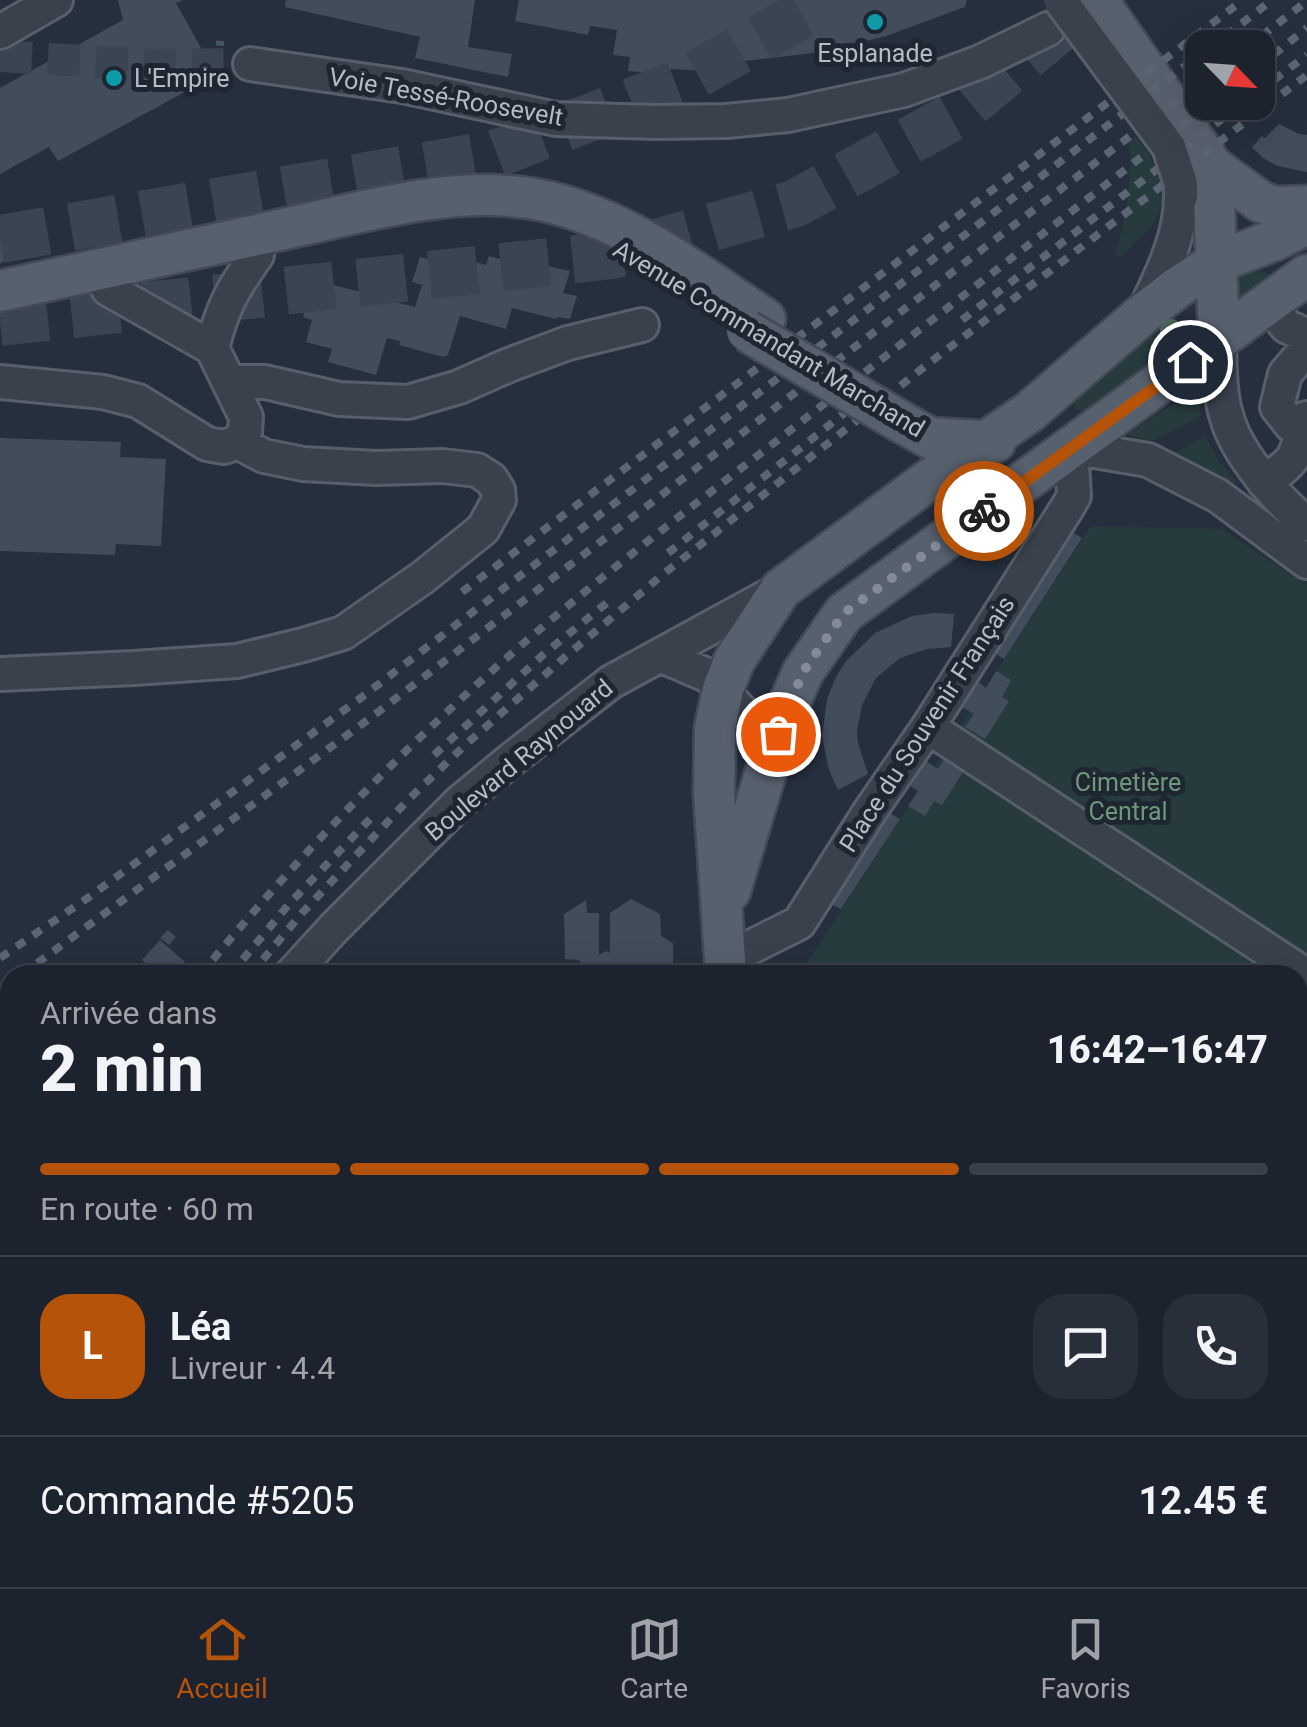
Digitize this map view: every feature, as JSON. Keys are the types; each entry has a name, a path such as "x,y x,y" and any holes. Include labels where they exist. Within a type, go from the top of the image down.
{"main road":[{"path":"1097,0 1213,168 1261,202 1275,207 1307,206"},
{"path":"1213,168 1220,340"},
{"name":"Avenue Commandant Marchand","path":"0,291 410,202 484,195 543,201 600,218 638,237 756,325"},
{"name":"Avenue Commandant Marchand","path":"0,312 413,221 499,215 532,219 619,246 918,423 988,441 1071,448"},
{"path":"726,965 714,792 715,728 722,689 734,660 780,588 1028,413 1178,287 1216,262 1307,224"},
{"path":"722,919 778,734 803,672 844,613 1307,275"},
{"path":"926,482 918,423 1028,413"}],"street":[{"path":"0,32 56,0"},
{"path":"1054,14 1170,147 1181,184 1181,217 1173,246 1143,314"},
{"name":"Voie Tessé-Roosevelt","path":"241,54 556,118 726,121 788,115 904,90 980,62 1054,14"},
{"path":"212,348 232,292 258,255"},
{"path":"0,382 103,392 138,401 208,444 224,447 237,442 245,432 246,417 212,348 108,289"},
{"path":"1268,304 1286,326 1306,337 1285,374 1276,407 1291,426 1305,419"},
{"path":"230,382 265,382 338,399 408,402 459,388 568,343 642,325"},
{"path":"1220,340 1221,379 1232,432 1273,476 1307,524"},
{"path":"1273,476 1299,452 1305,419"},
{"path":"0,674 237,661 343,632 397,596 483,529 499,500 491,480 476,470 303,464 264,456 237,442"},
{"path":"1071,448 1148,460 1218,496 1307,562"},
{"name":"Place du Souvenir Français","path":"731,965 799,922 928,727 1068,508 1074,496 1071,448"},
{"name":"Boulevard Raynouard","path":"300,965 460,802 610,682 780,588"},
{"path":"660,655 709,676 743,713 754,736 778,734"},
{"path":"928,727 1290,965"}],"path":[{"path":"216,43 241,54"}],"green space":[{"path":"1135,136 1158,174 1161,207 1149,228 1119,258 1115,255 1128,199 1129,142"},
{"path":"1247,267 1271,275 1272,281 1246,303 1236,297 1234,272"},
{"path":"1166,316 1174,318 1181,328 1182,335 1176,343 1085,411 1076,410 1078,396"},
{"path":"1195,388 1201,416 1151,441 1127,435"},
{"path":"1205,436 1236,481 1236,489 1230,490 1210,472 1175,453"},
{"name":"Cimetière Central","path":"1091,526 1221,529 1307,585 1307,965 806,965"}],"building":[{"name":"L'Empire","path":"118,0 183,0 176,3 216,75 58,161 49,147 0,174 0,88 123,20"},
{"path":"286,0 475,0 468,47 512,54 508,77 415,58 420,37 285,7"},
{"path":"519,0 967,0 965,7 886,36 822,52 711,65 711,71 668,69 666,74 628,71 630,57 613,55 617,30 590,26 588,35 515,21"},
{"path":"1279,124 1307,135 1307,172 1278,166 1252,147"},
{"path":"3,226 19,250 0,264 0,228"},
{"path":"489,256 515,263 511,278 536,285 543,265 570,271 563,293 577,296 570,319 512,308 506,329 460,316 448,355 399,345 400,341 387,338 376,375 328,362 332,349 306,342 312,320 303,317 312,291 329,296 333,285 361,292 365,283 389,290 387,300 415,307 422,285 412,282 420,257 460,268 464,259 486,265"},
{"path":"0,438 121,442 120,457 166,459 161,546 116,544 115,555 0,551"},
{"path":"1070,531 1082,538 1004,659 993,652"},
{"path":"954,614 951,647 927,649 900,658 876,678 862,705 857,731 868,774 838,790 822,736 827,699 836,677 846,661 875,633 912,616"},
{"path":"996,671 1011,680 1002,697 1009,701 985,739 965,727 974,714 962,707 978,682 986,688"},
{"path":"946,756 966,767 942,805 934,801 925,816 908,806 918,791 909,785 926,761 938,769"},
{"path":"888,812 900,819 841,909 828,902"},
{"path":"631,899 660,914 661,936 673,943 673,964 582,965 579,960 565,959 564,914 586,900 587,913 599,913 599,955 610,953 610,913"},
{"path":"168,930 176,937 169,945 160,938"},
{"path":"160,940 185,962 148,965 142,960"}],"tunnel":[{"path":"0,239 495,154 683,82 803,14 817,0"},
{"path":"0,322 613,255 794,204 956,115 1073,17"},
{"path":"0,56 151,65 250,64"}],"railway":[{"path":"462,592 1243,0"},
{"path":"1233,30 1272,0"},
{"path":"1269,30 1307,1"},
{"path":"1275,53 1307,28"},
{"path":"1275,79 1307,55"},
{"path":"0,958 358,700 1185,66"},
{"path":"258,965 409,799 565,657 924,367 1307,75"},
{"path":"35,965 369,719 1185,94"},
{"path":"209,965 358,799 425,732 543,626 1189,120"},
{"path":"962,320 1221,120"},
{"path":"668,553 852,407"},
{"path":"434,755 544,654 614,597"},
{"path":"238,965 289,904 370,819"}],"way so far":[{"path":"778,734 803,672 844,613 984,511"}],"place":[{"name":"Esplanade","path":"875,22"},
{"name":"L'Empire","path":"114,78"}],"route":[{"path":"984,511 1190,362"}]}
